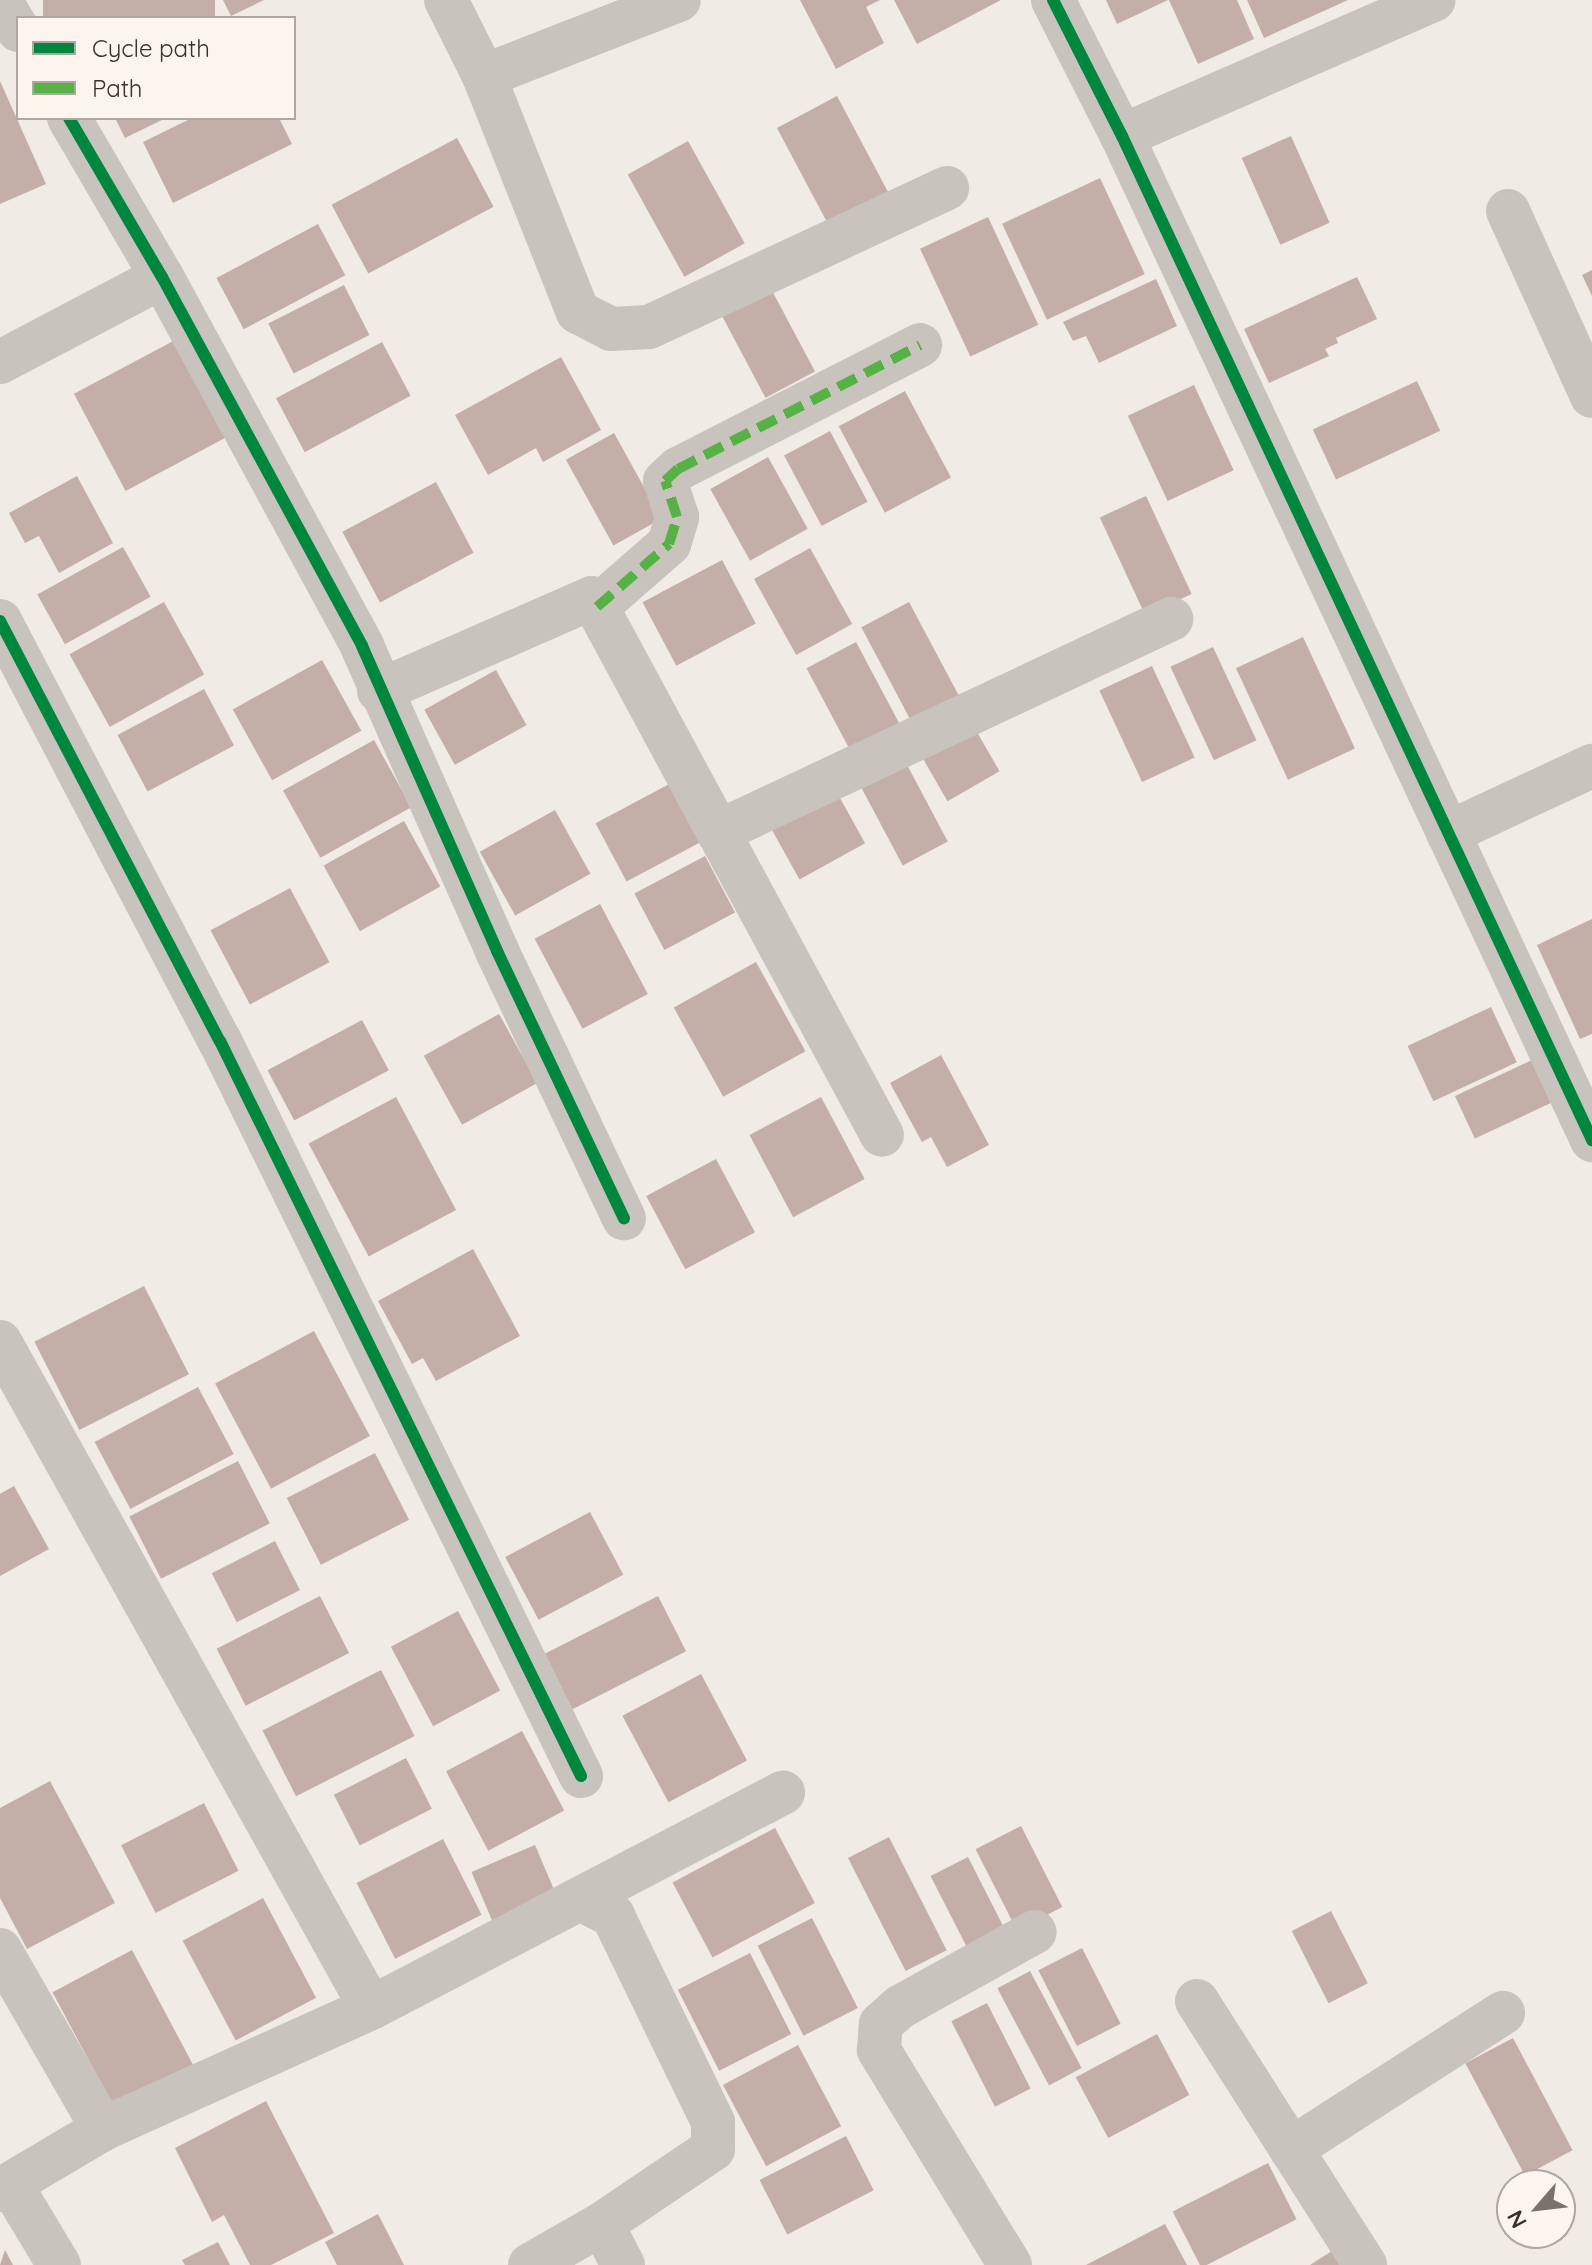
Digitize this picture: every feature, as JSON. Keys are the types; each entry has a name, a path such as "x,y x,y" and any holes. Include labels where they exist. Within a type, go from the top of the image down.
{"street":[{"path":"0,0 16,27"},
{"path":"446,0 484,76 578,312 611,329 649,327 947,188"},
{"path":"484,76 679,0"},
{"path":"1053,0 1122,136 1592,1140"},
{"path":"1122,136 1426,2"},
{"path":"70,120 162,277 362,646 379,691 624,1218"},
{"path":"1508,211 1592,396"},
{"path":"0,362 162,277"},
{"path":"597,607 669,544 677,517 665,481 678,469 920,345"},
{"path":"379,691 592,598 882,1135"},
{"path":"718,832 1171,619"},
{"path":"0,621 220,1041 581,1776"},
{"path":"1448,833 1592,766"},
{"path":"0,1342 371,2008"},
{"path":"59,2265 5,2187 103,2129 371,2008 584,1901 783,1793"},
{"path":"530,2265 602,2224 713,2149 713,2122 613,1916 584,1901"},
{"path":"1010,2265 879,2050 881,2024 900,2007 1035,1932"},
{"path":"0,1950 103,2129"},
{"path":"1197,2001 1365,2265"},
{"path":"1291,2149 1503,2013"},
{"path":"602,2224 623,2265"}],"building":[{"path":"43,0 215,0 215,16 43,16"},
{"path":"223,0 264,0 231,16"},
{"path":"800,0 880,0 866,7 884,43 836,69"},
{"path":"894,0 1001,0 917,44"},
{"path":"1106,0 1168,0 1117,24"},
{"path":"1169,0 1237,0 1254,39 1198,64"},
{"path":"1247,0 1348,0 1264,38"},
{"path":"0,81 46,184 0,204"},
{"path":"837,96 891,198 831,229 777,128"},
{"path":"116,120 162,120 125,138"},
{"path":"188,120 280,120 292,144 173,203 143,142"},
{"path":"1291,136 1330,223 1280,245 1242,158"},
{"path":"457,138 494,207 368,274 332,205"},
{"path":"688,141 745,243 684,277 628,174"},
{"path":"1100,178 1145,274 1047,320 1002,224"},
{"path":"988,217 1038,325 970,357 920,249"},
{"path":"318,224 345,275 244,329 216,278"},
{"path":"1592,270 1592,296 1582,275"},
{"path":"1357,277 1377,319 1336,338 1338,343 1325,349 1329,356 1269,383 1244,329"},
{"path":"1156,279 1177,326 1099,363 1086,336 1073,341 1063,322"},
{"path":"344,285 369,335 294,373 268,324"},
{"path":"769,285 815,372 766,398 720,311"},
{"path":"179,338 231,435 126,491 74,394"},
{"path":"382,342 411,396 305,452 276,398"},
{"path":"561,357 601,430 543,462 536,448 488,475 455,415"},
{"path":"1417,381 1440,431 1336,479 1313,430"},
{"path":"1194,385 1234,470 1168,501 1128,416"},
{"path":"905,391 951,478 885,513 839,426"},
{"path":"830,431 868,502 822,526 784,455"},
{"path":"614,433 662,519 613,545 566,460"},
{"path":"768,457 808,529 750,561 710,489"},
{"path":"77,476 113,543 59,573 39,536 25,543 9,513"},
{"path":"436,482 474,553 380,602 342,532"},
{"path":"1146,496 1192,594 1145,615 1100,518"},
{"path":"123,547 151,597 65,644 37,595"},
{"path":"810,548 852,624 796,655 754,579"},
{"path":"722,560 756,624 676,666 643,602"},
{"path":"164,602 204,675 110,727 70,654"},
{"path":"909,602 959,696 911,721 861,627"},
{"path":"1303,637 1355,748 1288,780 1236,668"},
{"path":"856,642 903,730 854,757 807,668"},
{"path":"1213,647 1257,740 1214,760 1170,667"},
{"path":"322,660 361,731 272,780 233,709"},
{"path":"1152,666 1195,758 1142,782 1099,691"},
{"path":"496,670 527,725 455,765 424,710"},
{"path":"204,689 234,746 148,792 117,735"},
{"path":"974,727 999,771 948,801 922,757"},
{"path":"374,740 411,807 320,858 283,790"},
{"path":"906,763 948,842 903,866 861,787"},
{"path":"675,781 706,839 627,882 596,823"},
{"path":"835,789 865,843 799,880 769,825"},
{"path":"555,810 590,874 515,916 480,852"},
{"path":"404,821 440,887 360,931 324,866"},
{"path":"705,856 735,913 664,950 634,894"},
{"path":"290,888 329,962 250,1004 211,930"},
{"path":"600,904 648,994 583,1029 535,939"},
{"path":"1592,919 1592,1034 1580,1039 1537,945"},
{"path":"756,962 805,1051 723,1097 674,1008"},
{"path":"1491,1007 1517,1062 1433,1101 1408,1046"},
{"path":"499,1014 537,1083 462,1125 424,1056"},
{"path":"362,1020 389,1070 294,1121 268,1070"},
{"path":"941,1055 989,1145 947,1167 931,1137 922,1142 890,1083"},
{"path":"1532,1060 1552,1103 1475,1139 1455,1096"},
{"path":"396,1097 456,1210 369,1256 309,1143"},
{"path":"821,1097 865,1179 793,1217 749,1135"},
{"path":"716,1159 755,1232 685,1269 646,1196"},
{"path":"473,1249 520,1336 436,1381 423,1358 412,1364 378,1301"},
{"path":"144,1286 189,1374 79,1430 34,1342"},
{"path":"314,1331 370,1436 271,1489 215,1384"},
{"path":"198,1387 234,1454 130,1509 95,1442"},
{"path":"375,1453 409,1520 321,1565 287,1498"},
{"path":"238,1461 270,1523 161,1579 129,1516"},
{"path":"14,1486 49,1549 0,1576 0,1494"},
{"path":"590,1512 623,1575 539,1620 505,1557"},
{"path":"275,1541 300,1590 237,1622 212,1573"},
{"path":"320,1596 349,1653 246,1706 217,1649"},
{"path":"658,1596 686,1651 569,1711 540,1656"},
{"path":"458,1611 500,1690 433,1726 391,1647"},
{"path":"381,1670 415,1736 296,1796 262,1730"},
{"path":"701,1674 747,1761 668,1802 622,1716"},
{"path":"522,1731 564,1810 488,1851 446,1771"},
{"path":"406,1758 432,1809 360,1846 334,1795"},
{"path":"50,1781 115,1903 27,1949 0,1898 0,1808"},
{"path":"204,1803 239,1871 156,1913 121,1845"},
{"path":"1021,1826 1062,1907 1017,1930 976,1849"},
{"path":"775,1828 815,1903 712,1958 673,1882"},
{"path":"889,1837 947,1950 906,1971 848,1858"},
{"path":"443,1839 482,1915 395,1959 357,1883"},
{"path":"535,1845 557,1897 493,1924 471,1872"},
{"path":"968,1857 1007,1935 970,1954 931,1876"},
{"path":"263,1898 316,1998 236,2040 183,1941"},
{"path":"1331,1911 1368,1983 1329,2003 1292,1931"},
{"path":"812,1918 858,2008 804,2036 758,1946"},
{"path":"1082,1948 1121,2024 1077,2046 1038,1970"},
{"path":"132,1950 193,2065 114,2107 53,1992"},
{"path":"750,1953 791,2034 719,2071 678,1990"},
{"path":"1030,1971 1082,2068 1049,2085 997,1988"},
{"path":"987,2003 1031,2089 995,2107 951,2021"},
{"path":"1157,2034 1189,2095 1108,2138 1076,2077"},
{"path":"1513,2038 1573,2150 1537,2169 1521,2169 1465,2063"},
{"path":"798,2045 841,2126 766,2166 723,2085"},
{"path":"266,2101 334,2233 271,2265 250,2265 224,2215 212,2222 175,2148"},
{"path":"846,2136 874,2190 787,2234 760,2180"},
{"path":"1268,2163 1297,2219 1207,2265 1200,2265 1173,2212"},
{"path":"378,2214 404,2265 337,2265 325,2242"},
{"path":"1165,2224 1187,2265 1086,2265"},
{"path":"218,2242 230,2265 185,2265 182,2260"},
{"path":"1335,2249 1344,2265 1310,2265"},
{"path":"5,2250 13,2265 0,2265"}],"marked path":[{"path":"597,607 669,544 677,517 665,481 678,469 920,345"}],"cycle path":[{"path":"1053,0 1122,136 1592,1140"},
{"path":"70,120 162,277 362,646 497,951 624,1218"},
{"path":"0,621 220,1041 581,1776"}]}
